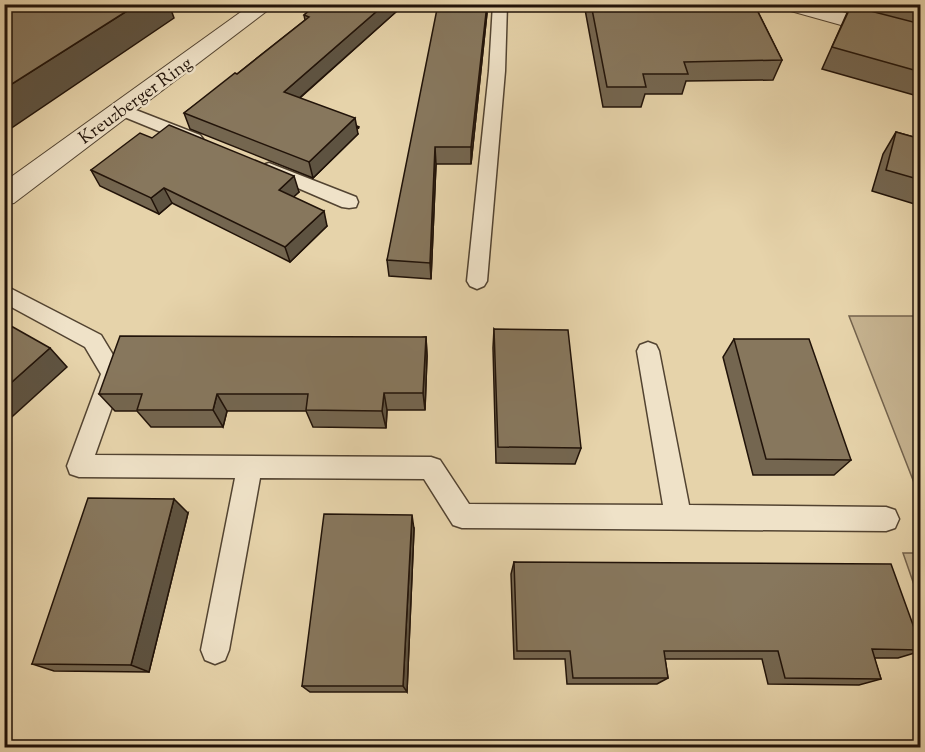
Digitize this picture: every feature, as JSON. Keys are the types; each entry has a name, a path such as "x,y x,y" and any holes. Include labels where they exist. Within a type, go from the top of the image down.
{"street":[{"name":"Kreuzberger Ring","path":"4,196 266,4"},
{"path":"786,4 921,40"}],"lane":[{"path":"477,281 497,71 500,4"},
{"path":"123,110 209,145"},
{"path":"252,163 349,202"},
{"path":"4,293 93,341 113,373 79,466 431,468 462,516 886,519"},
{"path":"648,351 678,517"},
{"path":"215,650 250,467"}],"path":[{"path":"349,124 360,128"}],"shaded area":[{"path":"849,316 920,316 920,498"},
{"path":"903,553 920,553 920,602"}],"building":[{"path":"4,4 138,4 4,89"},
{"path":"317,4 385,4 284,92 355,118 309,162 184,113 309,17 304,15"},
{"path":"438,4 487,4 471,147 435,147 430,263 387,260"},
{"path":"591,4 754,4 782,60 684,62 688,74 643,74 646,87 607,87"},
{"path":"851,6 921,24 921,72 832,47"},
{"path":"169,125 294,176 279,190 324,211 285,247 164,188 151,198 91,170 140,133 152,138"},
{"path":"896,132 921,139 921,180 886,170"},
{"path":"4,322 50,348 4,389"},
{"path":"494,329 568,330 581,448 498,447"},
{"path":"120,336 426,337 423,393 384,393 382,411 306,410 308,394 217,394 213,410 137,410 142,394 99,394"},
{"path":"734,339 809,339 851,460 766,459"},
{"path":"88,498 174,499 131,665 32,664"},
{"path":"324,514 412,515 403,686 302,686"},
{"path":"514,562 891,564 921,650 872,649 881,679 785,678 778,651 664,651 668,678 573,678 570,651 517,651"}]}
